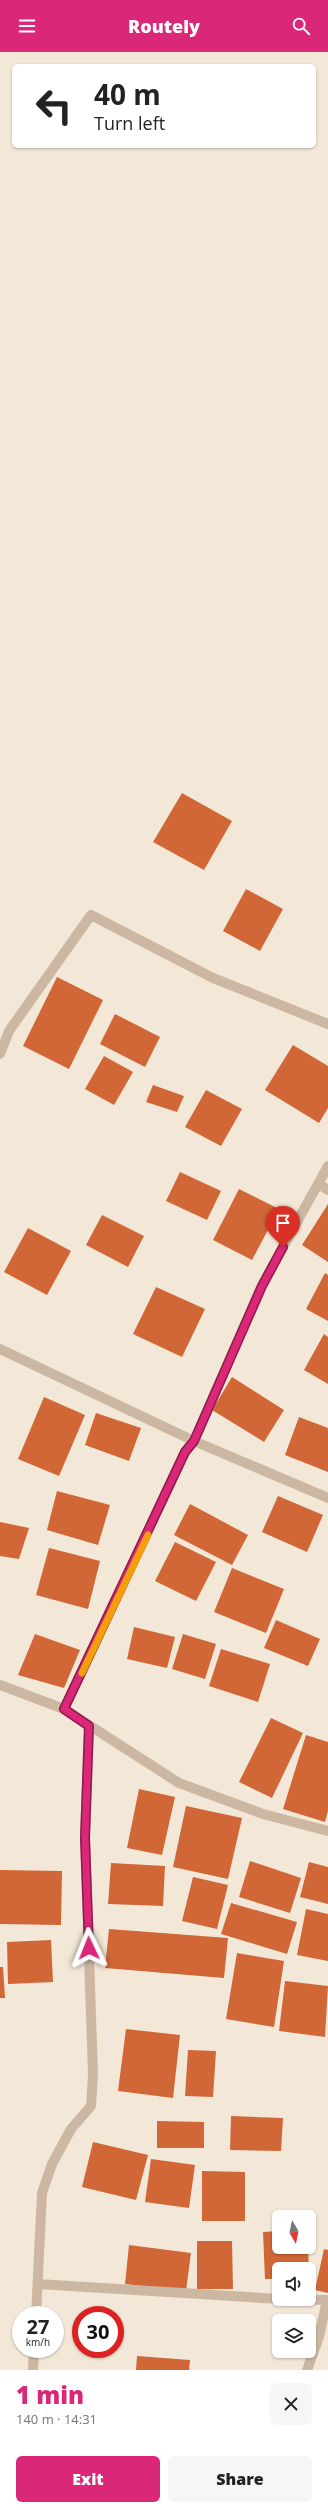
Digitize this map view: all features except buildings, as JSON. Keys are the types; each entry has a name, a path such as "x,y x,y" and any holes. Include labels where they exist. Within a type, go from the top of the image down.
{"street":[{"path":"0,1054 9,1031 90,915 214,978 328,1024"},
{"path":"64,1709 185,1452 194,1441 262,1286 328,1166"},
{"path":"319,1184 328,1190"},
{"path":"0,1349 194,1441 328,1498"},
{"path":"0,1685 64,1709 179,1782 263,1814 328,1830"},
{"path":"37,2306 42,2193 55,2158 71,2128 91,2106 93,2074 85,1838 89,1726"},
{"path":"38,2284 272,2299"},
{"path":"307,2370 319,2337 327,2300 316,2300"},
{"path":"33,2370 34,2358"}],"slow traffic":[{"path":"82,1673 148,1535"}],"route":[{"path":"89,1948 85,1838 89,1726 64,1709 165,1498 185,1452 194,1441 262,1286 283,1247"}]}
